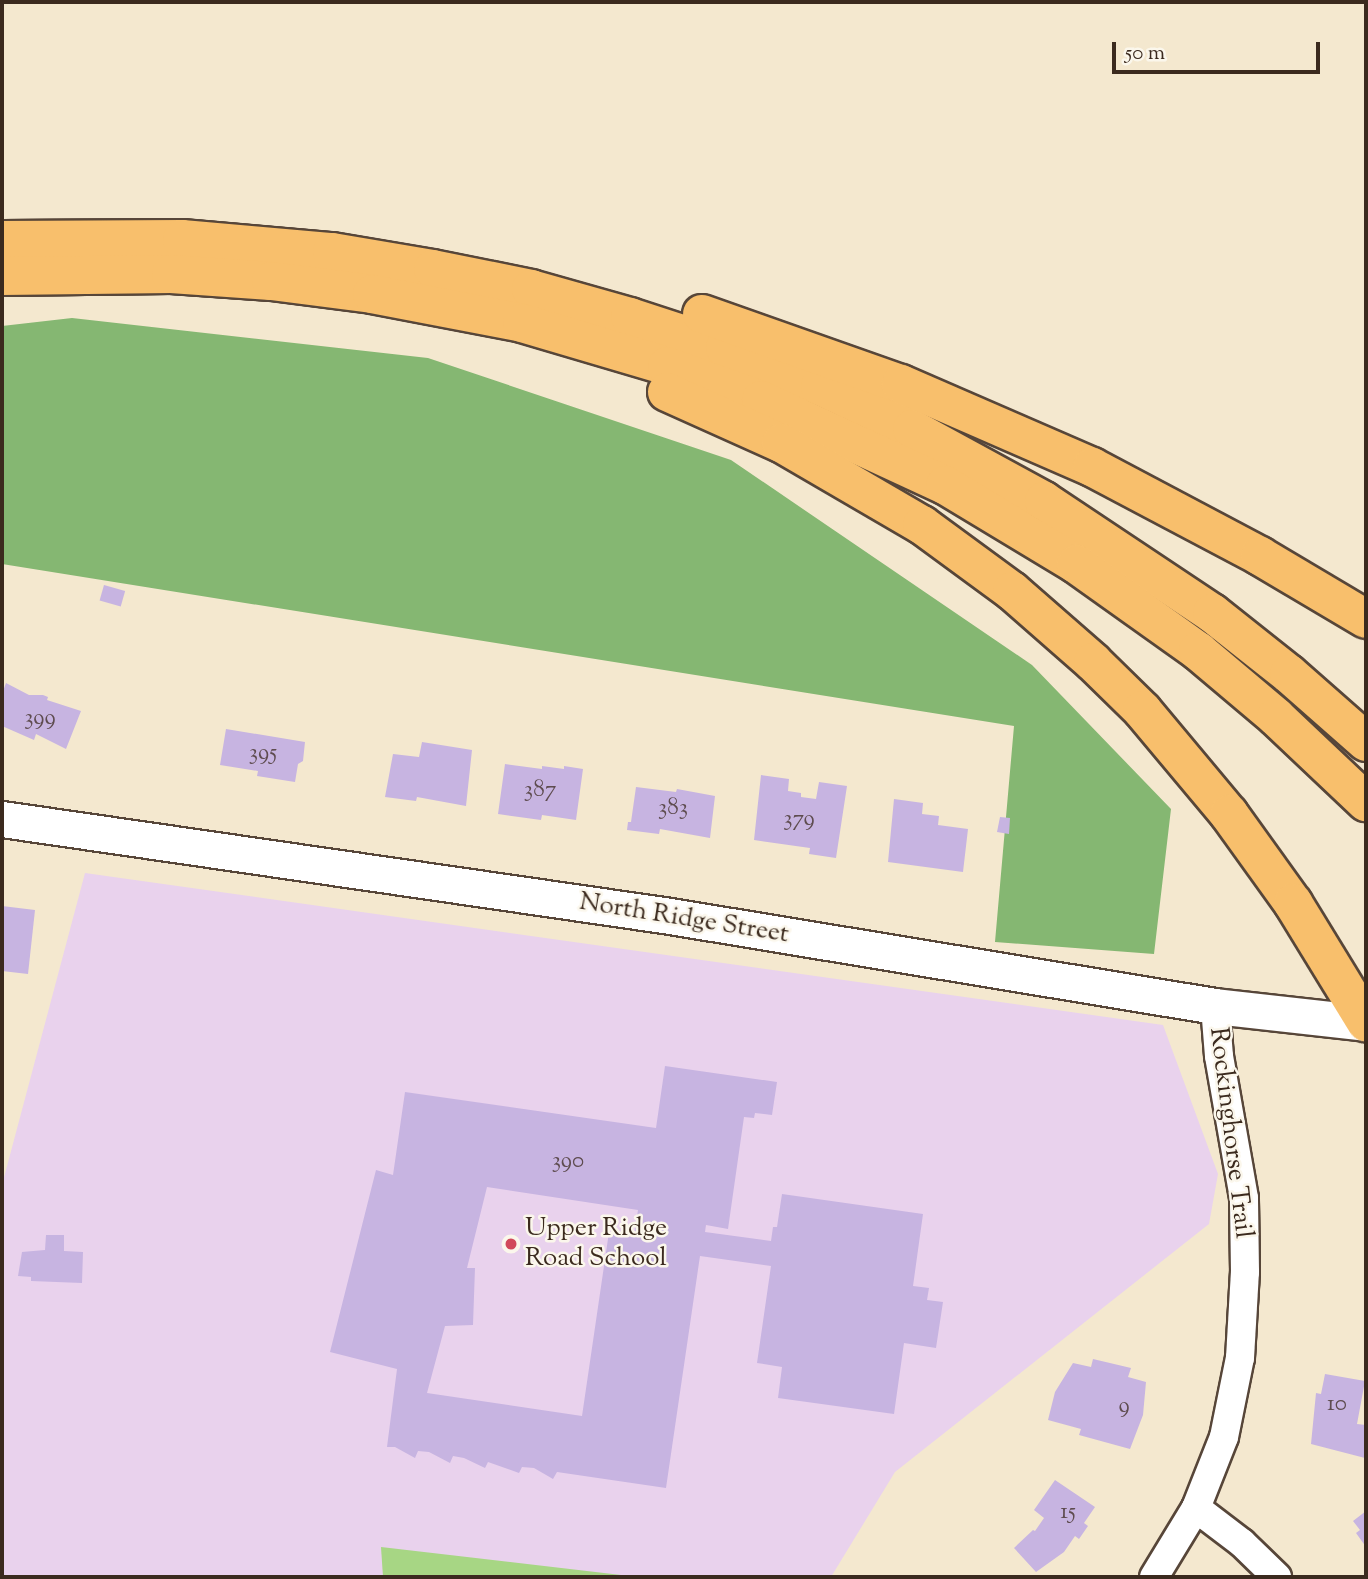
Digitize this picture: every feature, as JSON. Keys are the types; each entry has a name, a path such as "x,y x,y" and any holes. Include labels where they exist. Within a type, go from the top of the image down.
{"highway":[{"path":"2,240 182,239 328,270 621,351 761,400 902,463 990,510 1118,591 1237,684 1366,802"},
{"path":"2,276 328,270 461,258 533,269 678,307 813,351 941,400 1092,467 1261,556 1366,619"},
{"path":"328,270 482,278 630,317 773,366 912,429 1044,500 1172,584 1252,644 1366,743"},
{"path":"328,270 557,355 677,395 818,463 953,546 1012,591 1084,654 1180,753 1274,875 1366,1023"}],"street":[{"name":"North Ridge Street","path":"2,819 670,916 1215,1006 1366,1023"},
{"name":"Rockinghorse Trail","path":"1154,1577 1196,1508 1224,1437 1240,1358 1245,1272 1244,1198 1219,1056 1215,1006"},
{"path":"1196,1508 1242,1543 1277,1577"}],"shaded area":[{"path":"85,873 1163,1025 1218,1174 1209,1224 895,1472 831,1577 2,1577 2,1185"}],"green space":[{"path":"72,318 428,358 731,460 1032,665 1171,809 1154,954 995,942 1014,726 2,564 2,326"},
{"path":"381,1547 621,1575 624,1577 383,1577"}],"building":[{"path":"104,585 125,591 121,606 100,600"},
{"path":"6,683 29,695 43,695 48,697 47,700 81,711 66,749 36,734 34,740 2,726 2,694"},
{"path":"226,729 305,742 303,761 298,764 295,782 257,776 258,771 220,765"},
{"path":"422,742 472,750 466,806 417,797 416,801 385,797 393,754 419,757"},
{"path":"505,764 542,769 542,766 564,769 564,766 583,769 576,820 542,815 541,820 498,814"},
{"path":"761,775 789,779 788,791 801,793 801,797 816,799 819,782 847,786 836,858 809,854 810,848 754,840"},
{"path":"636,787 676,792 677,789 715,796 710,838 660,829 659,834 627,830 628,822 631,822"},
{"path":"894,799 923,803 922,814 939,816 938,825 968,829 963,872 888,862"},
{"path":"1000,817 1010,818 1009,834 997,832"},
{"path":"2,906 35,910 28,974 2,971"},
{"path":"665,1066 777,1082 772,1115 755,1113 754,1118 744,1117 728,1229 706,1225 705,1232 771,1241 773,1227 777,1227 782,1194 923,1214 913,1286 929,1288 927,1300 943,1302 936,1348 904,1343 894,1414 778,1398 782,1367 757,1363 771,1266 700,1256 666,1488 557,1472 553,1479 534,1468 522,1467 519,1473 488,1462 485,1468 453,1456 450,1463 429,1452 418,1451 415,1458 395,1447 387,1447 397,1369 330,1352 376,1170 393,1175 405,1092 656,1128","holes":["487,1187 638,1210 634,1236 609,1232 582,1416 427,1393 445,1326 473,1325 475,1268 467,1268"]},
{"path":"46,1235 64,1235 64,1251 83,1252 82,1283 31,1281 31,1277 18,1276 22,1252 45,1250"},
{"path":"1093,1359 1131,1368 1128,1377 1146,1382 1143,1415 1130,1449 1079,1435 1081,1429 1048,1420 1055,1392 1073,1363 1091,1367"},
{"path":"1325,1374 1365,1381 1357,1424 1366,1425 1365,1458 1311,1444 1316,1393 1321,1394"},
{"path":"1055,1480 1095,1507 1084,1523 1088,1526 1079,1539 1075,1536 1064,1552 1036,1572 1014,1548 1035,1531 1044,1518 1034,1510"},
{"path":"1366,1511 1366,1547 1356,1533 1360,1530 1353,1521"}],"place":[{"name":"Upper Ridge Road School","path":"511,1244"}]}
